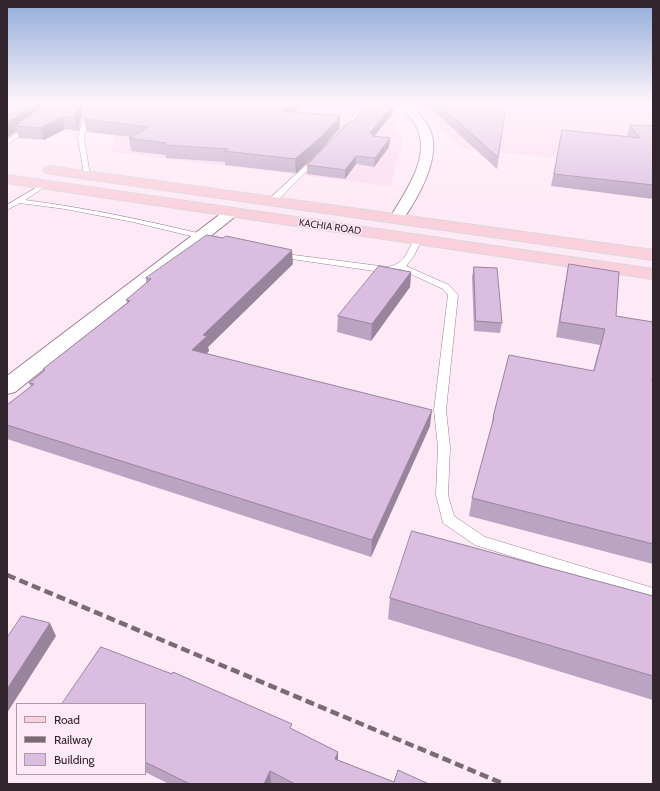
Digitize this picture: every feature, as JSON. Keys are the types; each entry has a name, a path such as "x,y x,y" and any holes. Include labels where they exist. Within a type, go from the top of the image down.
{"main road":[{"name":"KACHIA ROAD","path":"36,168 653,255"},
{"name":"KACHIA ROAD","path":"7,179 653,274"}],"street":[{"path":"397,218 422,172 426,156 428,143 427,140"},
{"path":"7,387 208,238 232,212"}],"lane":[{"path":"81,140 88,175"},
{"path":"272,201 325,151"},
{"path":"7,208 44,185"},
{"path":"19,200 133,220 208,238"},
{"path":"266,252 281,256 388,270 402,267 407,262 418,240"},
{"path":"402,267 446,287 453,295 440,410 444,447 442,495 448,520 480,541 653,594"}],"shaded area":[{"path":"114,140 402,140 403,143 390,186 111,152"},
{"path":"453,140 653,140 653,178 561,159 461,148"}],"building":[{"path":"143,140 317,140 295,159 224,151 228,149 164,145 166,143"},
{"path":"332,140 389,140 375,158 356,156 345,170 307,165"},
{"path":"479,140 501,140 498,157"},
{"path":"560,140 653,140 653,185 554,174"},
{"path":"207,235 223,238 226,236 292,250 203,335 207,336 192,350 432,410 372,540 7,425 7,405 34,384 29,383 45,370 43,369 130,301 126,300 151,279 146,278"},
{"path":"569,264 619,272 616,316 653,322 653,544 472,498 509,355 594,371 605,329 560,322"},
{"path":"379,266 411,272 372,324 338,316"},
{"path":"474,267 497,268 502,323 476,321"},
{"path":"412,531 653,596 653,676 390,598"},
{"path":"22,616 50,623 7,689 7,638"},
{"path":"101,647 172,674 173,672 292,724 290,728 338,752 335,759 394,782 398,770 429,784 295,784 270,771 264,784 190,784 146,762 146,703 63,703"}],"railway":[{"path":"10,576 7,575 504,784"}]}
